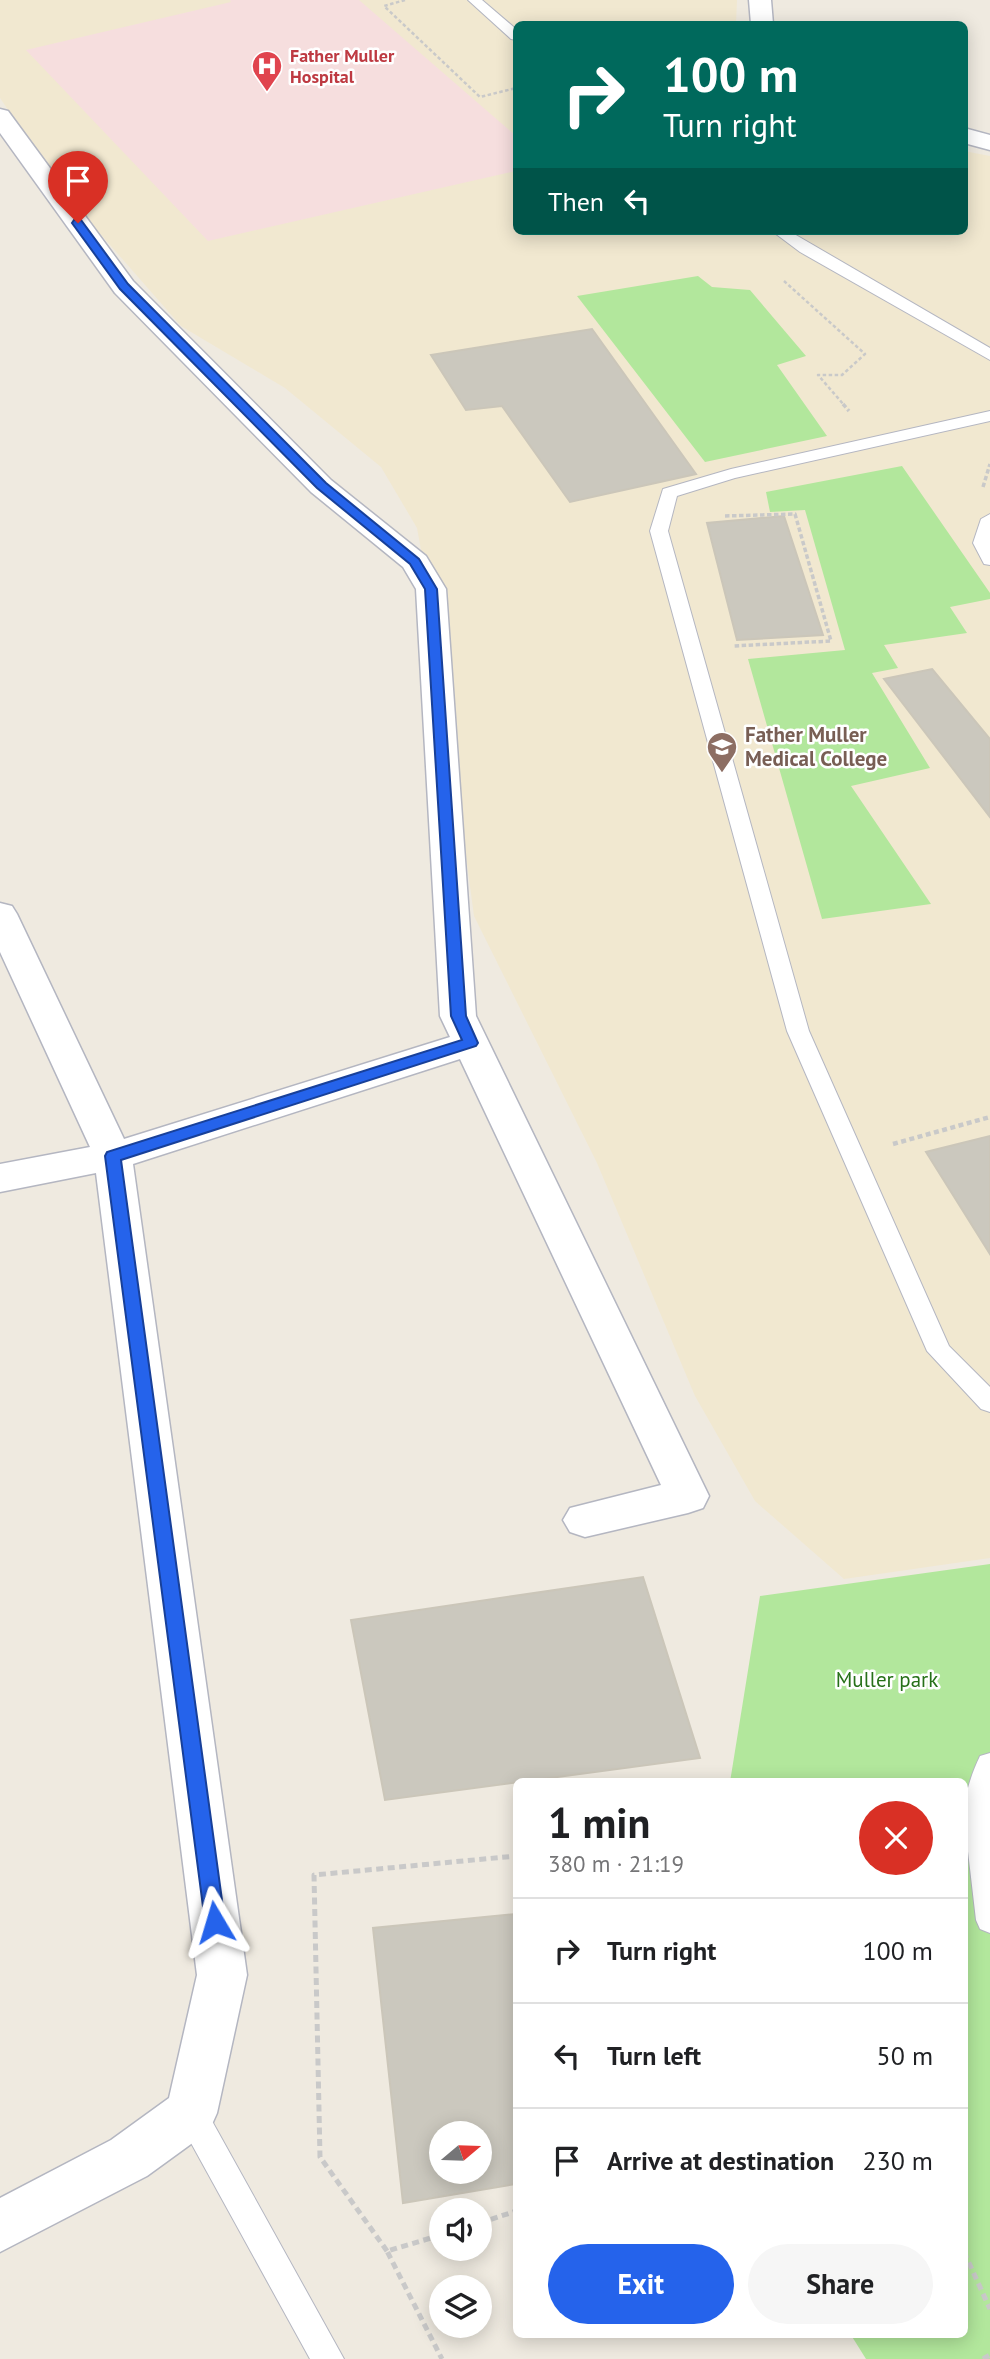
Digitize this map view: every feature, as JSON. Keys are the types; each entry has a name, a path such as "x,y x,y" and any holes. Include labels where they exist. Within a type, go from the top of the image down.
{"street":[{"path":"760,0 762,21"},
{"path":"0,116 124,286 321,486 415,562 431,589 458,1016 688,1496 585,1520"},
{"path":"968,136 990,143"},
{"path":"0,914 113,1156 222,1975 191,2113 130,2158 0,2226"},
{"path":"0,1178 113,1156 471,1043"}],"lane":[{"path":"474,0 513,33"},
{"path":"785,235 990,355"},
{"path":"990,416 731,474 669,493 659,531 798,1031 939,1350 990,1402"},
{"path":"990,519 982,543 990,560"},
{"path":"990,1765 977,1806 990,1920"},
{"path":"191,2113 328,2359"}],"path":[{"path":"405,0 384,6 480,97 513,89"},
{"path":"784,281 866,355 842,375 818,375 853,415"},
{"path":"718,516 795,514 831,640 721,647"},
{"path":"886,1146 990,1117"},
{"path":"442,2359 387,2251 320,2157 314,1875 513,1856"},
{"path":"492,2218 513,2212"},
{"path":"387,2251 429,2239"},
{"path":"968,2261 990,2309"},
{"path":"984,2359 990,2356"}],"shaded area":[{"name":"Father Muller Medical College","path":"0,0 737,0 736,21 513,21 513,235 968,235 968,152 990,156 990,1558 844,1579 755,1501 695,1396 597,1163 474,916 436,632 417,528 381,467 285,388 181,326 61,189 0,98"},
{"name":"Father Muller Hospital","path":"230,0 359,0 513,133 513,172 208,241 26,50 231,2"}],"green space":[{"path":"698,276 712,287 750,290 806,356 777,365 827,436 705,462 577,296"},
{"path":"902,466 990,593 990,599 950,607 967,633 884,645 898,668 872,673 930,768 851,786 931,904 822,919 748,659 845,650 805,510 770,512 766,492"},
{"name":"Muller park","path":"990,1564 990,2359 866,2359 853,2338 968,2338 968,1778 731,1778 760,1596"}],"building":[{"path":"592,329 696,474 570,502 502,406 466,410 431,355"},
{"path":"784,516 823,635 737,640 707,523"},
{"path":"932,669 990,739 990,817 884,679"},
{"path":"990,1136 990,1254 926,1152"},
{"path":"643,1577 700,1758 550,1778 513,1778 513,1783 385,1800 351,1620"},
{"path":"513,1914 513,2185 403,2203 373,1928"}],"place":[{"name":"Father Muller Hospital","path":"267,93"},
{"name":"Father Muller Medical College","path":"722,774"}],"route":[{"path":"78,223 124,286 321,486 415,562 431,589 458,1016 471,1043 113,1156 215,1922"}]}
